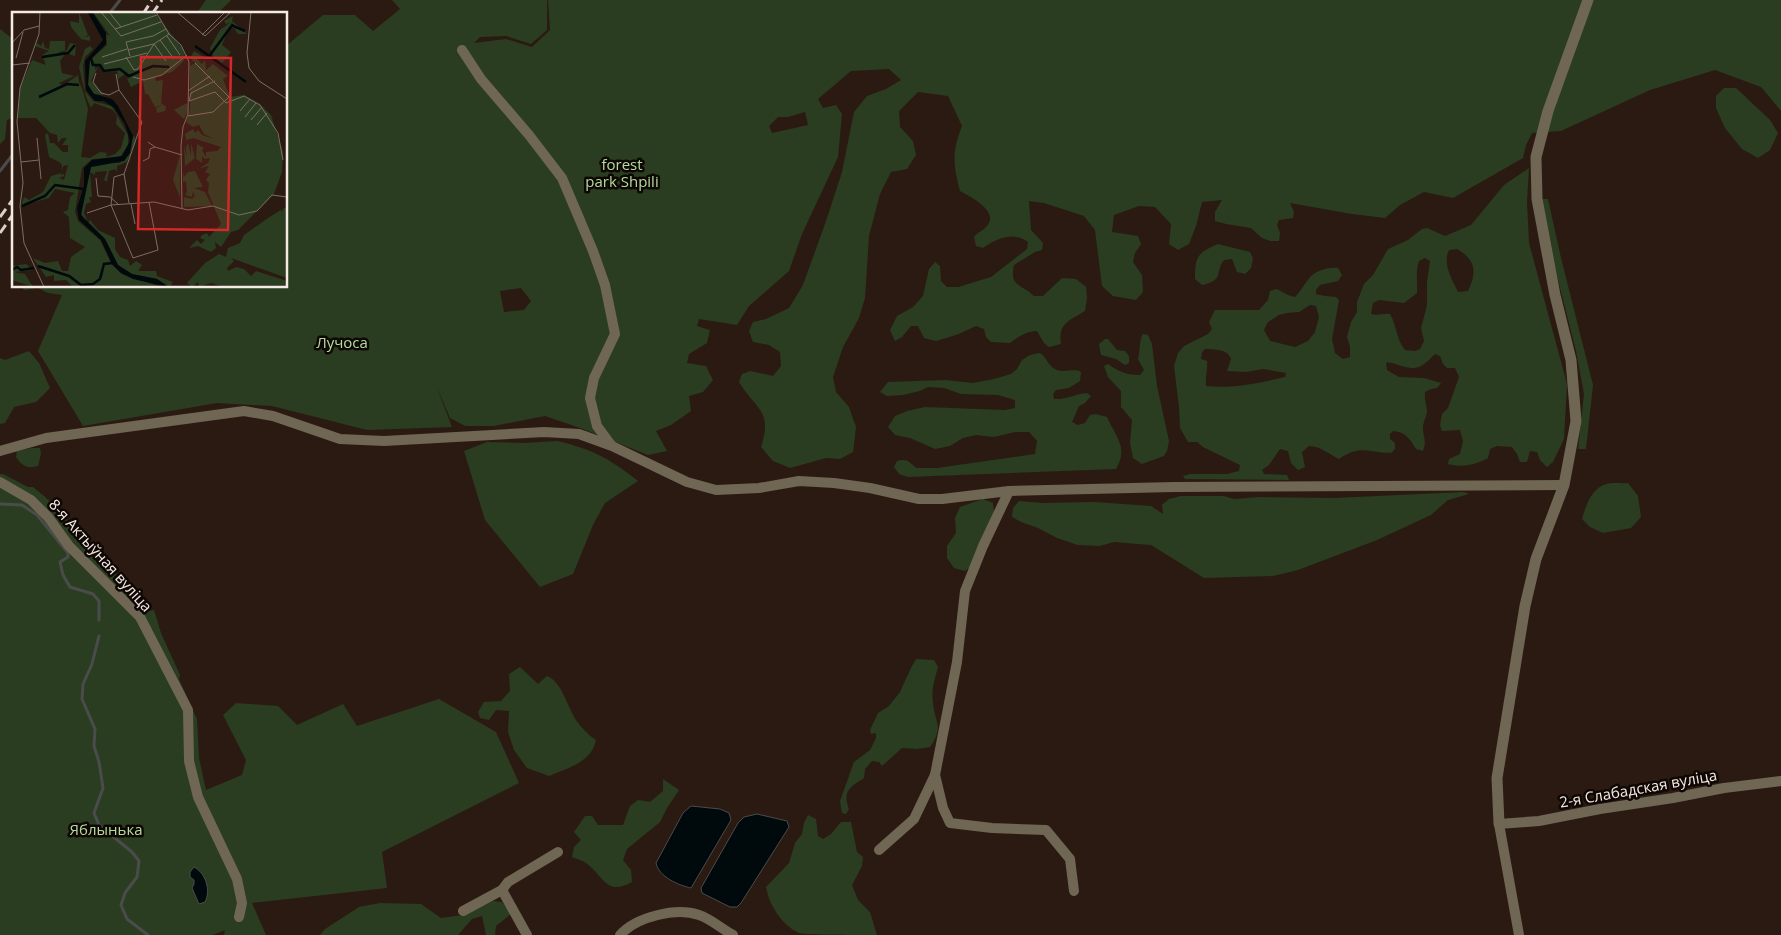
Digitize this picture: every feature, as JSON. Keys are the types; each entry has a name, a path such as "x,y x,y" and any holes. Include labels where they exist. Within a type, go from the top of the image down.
{"street":[{"path":"1519,935 1500,824 1497,778 1525,606 1536,559 1564,486 1576,421 1571,360 1555,295 1537,199 1536,157 1548,111 1588,0"},
{"path":"462,50 481,80 529,135 562,178 593,251 605,285 614,334 594,378 590,398 597,426 612,446"},
{"path":"0,451 46,438 244,411 273,416 340,439 384,441 544,432 579,434 612,446 687,482 716,490 759,488 798,481 870,488 919,499 942,499 1009,491 1184,487 1528,484 1564,486"},
{"name":"8-я Актыўная вуліца","path":"0,482 31,500 48,517 69,546 140,617 188,710 189,760 198,797 236,878 242,903 239,917"},
{"path":"879,850 914,819 935,775 957,662 965,591 983,546 1009,491"},
{"path":"935,775 943,808 950,823 992,828 1046,830 1070,860 1074,891"},
{"name":"2-я Слабадская вуліца","path":"1500,824 1539,821 1724,788 1781,781"},
{"path":"463,911 502,890 508,882 558,852"},
{"path":"502,890 527,935"},
{"path":"620,935 623,931 649,917 680,911 700,915 732,935"}],"green space":[{"path":"206,0 231,0 219,12 197,12"},
{"name":"forest park Shpili","path":"392,0 547,0 547,30 531,44 506,36 480,37 474,43 506,39 532,47 550,30 548,0 1781,0 1781,111 1761,87 1715,70 1650,90 1561,131 1532,133 1526,145 1523,158 1453,198 1424,192 1400,205 1385,218 1290,203 1294,212 1293,218 1279,220 1277,225 1280,233 1279,241 1270,241 1262,238 1251,228 1215,221 1215,212 1222,200 1202,202 1189,244 1178,250 1169,244 1171,224 1155,207 1139,206 1114,215 1112,232 1138,236 1141,244 1135,253 1133,262 1142,275 1143,292 1136,300 1113,296 1102,286 1095,230 1084,216 1044,203 1029,201 1031,230 1043,243 1042,250 1035,252 1014,265 1013,277 1015,281 1034,296 1043,296 1062,278 1076,279 1086,287 1085,311 1070,320 1063,327 1061,331 1061,344 1049,347 1044,343 1037,331 1022,335 1010,343 991,342 986,337 984,329 976,326 959,334 936,341 924,338 918,326 911,326 902,337 895,341 890,330 897,316 913,307 923,296 929,269 935,262 940,266 941,281 947,287 958,287 991,277 1027,249 1028,242 1011,236 994,241 983,248 976,246 974,237 986,227 990,221 990,216 983,206 960,191 956,173 955,151 962,126 948,96 918,92 899,111 900,127 913,141 916,155 907,169 891,172 880,194 869,236 865,298 859,318 843,347 833,377 836,392 849,407 856,427 853,452 840,459 826,458 790,468 773,461 761,447 764,435 764,418 761,411 739,382 742,374 750,371 773,376 781,366 780,352 769,345 753,342 749,331 753,322 766,319 789,308 803,285 842,172 854,112 867,96 886,89 901,80 889,69 851,71 818,99 823,108 836,105 842,114 838,157 802,234 789,271 749,306 737,325 699,319 697,326 710,330 707,343 689,354 687,363 706,366 713,380 703,392 689,396 691,411 671,425 656,431 667,451 648,455 545,416 494,426 465,426 450,418 436,385 452,427 367,430 272,406 217,403 83,426 38,351 62,295 48,293 38,288 288,288 288,44 323,15 355,15 373,31 400,9","holes":["805,112 808,125 772,133 769,126 778,117 788,117","521,288 531,301 524,310 504,312 500,291"]},
{"path":"0,29 12,38 12,118 7,120 5,139 0,144"},
{"path":"1724,88 1736,88 1770,120 1778,133 1770,150 1758,158 1742,149 1725,128 1716,108 1716,96"},
{"path":"1529,168 1527,202 1529,243 1567,384 1564,439 1553,462 1547,467 1540,460 1537,452 1530,451 1527,462 1520,462 1512,447 1497,446 1490,449 1488,458 1478,462 1463,466 1448,464 1449,459 1460,454 1463,441 1460,430 1442,431 1440,425 1442,414 1448,408 1459,377 1455,368 1447,368 1440,356 1435,354 1422,365 1415,368 1386,363 1387,370 1399,377 1424,378 1441,383 1437,388 1425,392 1427,412 1423,426 1425,441 1423,451 1416,449 1410,439 1404,434 1393,431 1390,434 1390,439 1395,443 1395,449 1391,453 1364,450 1347,454 1339,459 1321,449 1309,446 1302,452 1305,467 1298,470 1291,463 1288,451 1280,449 1269,465 1262,470 1264,474 1287,475 1289,480 1185,479 1183,476 1190,474 1227,474 1239,471 1240,465 1203,447 1197,442 1188,442 1180,428 1174,366 1178,353 1184,346 1208,334 1212,329 1209,322 1215,310 1259,310 1268,300 1270,291 1277,289 1295,297 1314,274 1325,269 1338,268 1342,275 1338,281 1320,285 1316,290 1316,294 1336,297 1339,300 1332,339 1335,353 1343,359 1350,357 1347,337 1351,322 1357,312 1357,302 1364,284 1373,275 1388,249 1408,240 1422,229 1427,228 1445,236 1471,225 1504,185","holes":["1457,249 1471,262 1473,278 1468,291 1458,292 1453,282 1447,266 1449,250","1425,258 1430,261 1427,282 1427,305 1421,328 1424,341 1420,349 1415,351 1405,350 1390,314 1371,314 1373,303 1379,300 1404,303 1417,293 1419,261","1310,305 1316,306 1319,317 1315,332 1308,341 1295,347 1270,341 1264,330 1268,322 1279,315 1299,312","1205,349 1220,350 1227,353 1231,359 1227,371 1246,372 1263,369 1286,373 1285,377 1236,386 1206,386 1207,361 1201,359 1202,352"]},
{"path":"1542,199 1548,199 1593,385 1586,449 1578,449 1584,394 1576,351 1549,244"},
{"path":"1218,244 1250,252 1253,258 1251,268 1245,274 1237,272 1232,259 1224,260 1214,281 1202,285 1195,279 1197,261 1201,253"},
{"path":"1143,334 1148,335 1152,344 1157,386 1169,441 1164,456 1142,464 1133,458 1130,443 1132,420 1121,407 1121,391 1108,377 1104,366 1108,364 1123,372 1140,375 1144,370 1138,359"},
{"path":"1108,339 1117,350 1125,351 1129,356 1129,363 1125,365 1116,359 1101,355 1099,344"},
{"path":"29,351 39,363 50,388 36,402 14,407 5,423 0,424 0,358 5,360"},
{"path":"1040,353 1057,370 1081,372 1080,381 1069,388 1056,390 1053,394 1054,399 1087,393 1091,396 1085,403 1079,406 1072,422 1078,425 1085,423 1090,415 1096,414 1107,417 1121,448 1120,461 1116,469 908,477 899,474 894,467 897,461 900,460 908,461 916,468 937,468 1035,454 1037,441 1029,432 1015,432 994,437 976,435 963,438 950,446 935,449 910,438 895,435 888,427 895,416 907,411 925,407 1005,410 1015,408 1015,400 998,395 961,394 944,388 928,387 903,395 887,396 880,392 888,382 945,380 973,383 994,379 1011,374 1017,369 1022,360 1030,355"},
{"path":"557,441 600,455 638,481 605,503 593,525 573,574 540,587 485,520 464,451 487,442 524,443"},
{"path":"40,448 41,454 38,466 28,467 20,463 16,457 17,451"},
{"name":"Яблынька","path":"0,474 28,487 33,487 44,496 60,511 149,611 154,610 161,633 180,675 179,679 197,719 199,758 206,790 242,775 246,760 223,715 236,703 278,706 297,725 343,704 357,726 439,699 496,732 519,783 382,852 387,888 252,903 266,935 224,935 225,930 213,935 0,935"},
{"path":"1609,483 1628,483 1638,496 1641,517 1631,528 1603,533 1590,527 1582,519 1588,503 1597,489"},
{"path":"1464,492 1469,494 1448,500 1431,515 1377,540 1298,570 1273,576 1204,578 1151,545 1114,542 1100,546 1078,545 1057,538 1012,517 1013,508 1019,501 1043,503 1095,502 1151,506 1163,514 1162,505 1169,499 1181,496 1224,496 1234,499 1260,497 1334,498"},
{"path":"983,499 993,503 994,512 972,566 965,571 954,568 947,558 947,546 956,533 955,518 960,507"},
{"path":"916,659 934,660 938,667 933,693 934,709 938,724 937,734 930,747 917,749 902,748 882,766 879,762 872,761 865,769 864,778 849,790 846,798 849,809 846,814 842,813 840,801 854,762 870,750 876,738 876,733 871,734 870,730 878,713 889,706 900,692"},
{"path":"520,667 538,684 547,676 557,683 576,720 596,740 594,748 584,759 571,767 549,776 527,768 514,750 508,732 509,711 496,710 489,720 480,718 478,712 484,702 501,701 510,691 509,674"},
{"path":"663,779 679,790 660,822 627,849 623,860 631,870 632,882 623,886 611,886 586,863 572,857 574,847 581,840 574,832 585,816 592,816 598,825 623,825 630,806 638,800 650,802 663,791"},
{"path":"808,815 816,819 818,836 823,839 831,834 841,822 851,822 857,852 863,857 862,866 852,885 858,900 870,912 877,935 799,933 787,925 777,914 770,901 766,887 789,863 795,843 802,834"},
{"path":"493,901 502,902 511,914 496,926 495,935 486,935 482,916 472,919 458,935 320,935 325,929 359,907 380,903 421,904 441,918 463,915"}],"shaded area":[{"path":"691,806 720,809 729,813 731,820 691,888 680,885 665,876 656,863 683,813"},
{"path":"757,814 787,821 789,827 741,903 737,907 730,907 702,893 701,888 738,823 744,817"},
{"path":"194,867 202,873 208,893 205,902 199,904 192,888 194,880 190,877 190,872"}],"waterway":[{"path":"111,12 120,0"},
{"path":"0,171 12,156"},
{"path":"0,504 22,505 37,515 68,553 68,557 60,562 63,575 70,587 93,594 99,601 99,620"},
{"path":"99,636 92,664 83,684 82,699 95,729 94,746 99,762 103,788 94,813 99,825 132,852 139,861 137,877 125,893 121,905 127,919 148,935"}],"railway":[{"path":"144,12 152,0"},
{"path":"153,12 162,0"},
{"path":"0,217 12,201"},
{"path":"0,233 12,216"}],"park label":[{"name":"Лучоса","path":"342,342"}]}
